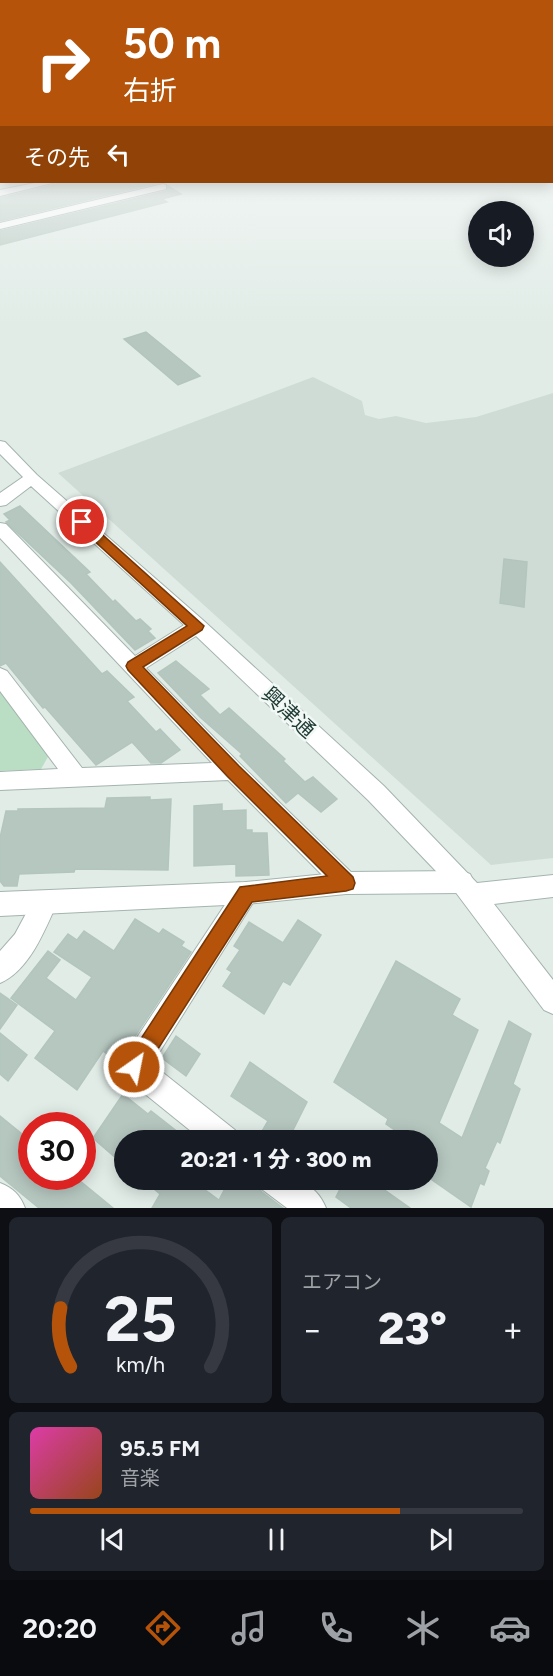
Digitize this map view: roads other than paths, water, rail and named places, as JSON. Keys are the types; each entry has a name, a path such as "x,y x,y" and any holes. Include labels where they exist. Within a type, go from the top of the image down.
{"street":[{"path":"0,226 57,212"},
{"name":"興津通","path":"0,446 32,478 197,626 376,793 467,889 553,1001"},
{"path":"0,501 32,478"},
{"path":"0,528 233,771 346,883"},
{"path":"134,666 197,626"},
{"path":"0,676 75,776"},
{"path":"0,781 233,771"},
{"path":"0,904 246,894 346,883 467,889 553,886"},
{"path":"213,1130 134,1067 246,894"},
{"path":"0,970 24,943 45,903"},
{"path":"288,1190 311,1208"},
{"path":"0,1198 10,1208"}]}
